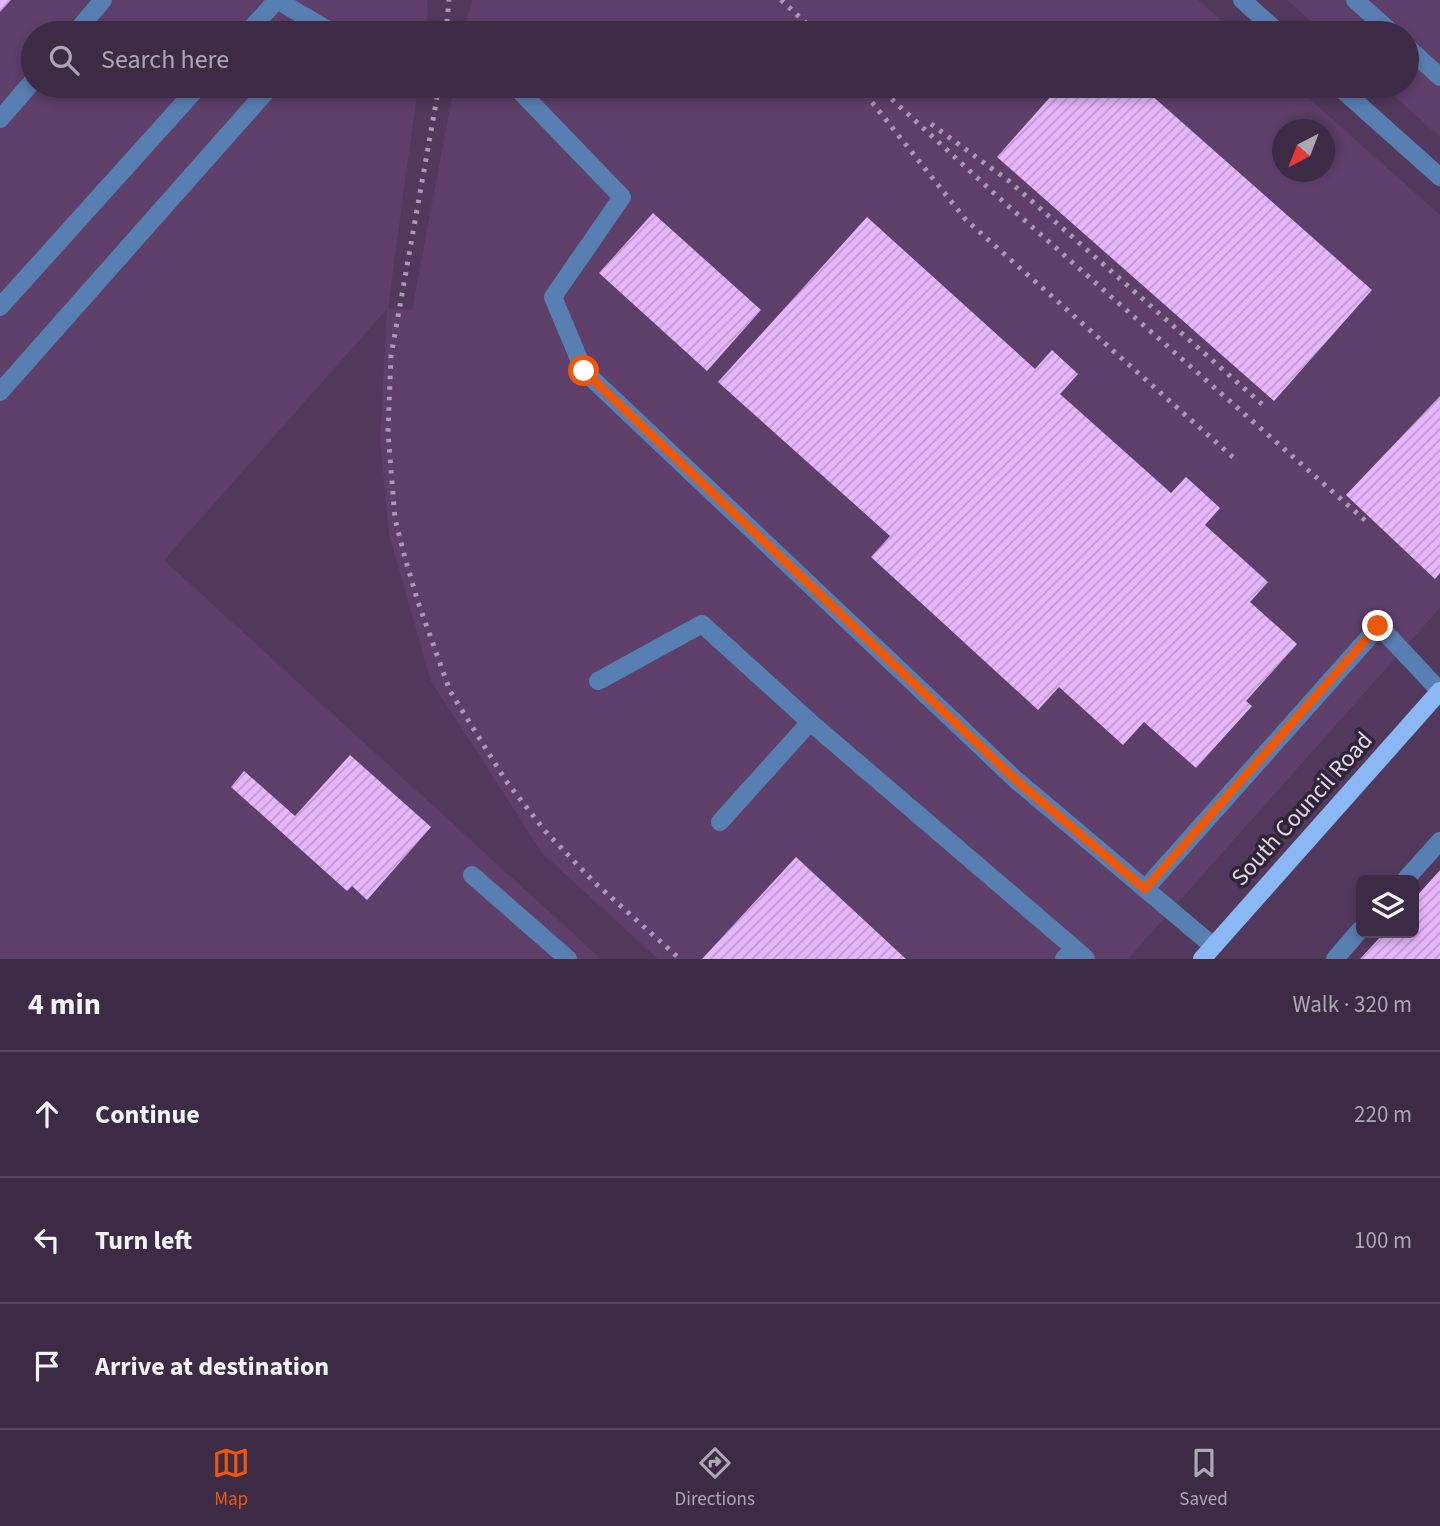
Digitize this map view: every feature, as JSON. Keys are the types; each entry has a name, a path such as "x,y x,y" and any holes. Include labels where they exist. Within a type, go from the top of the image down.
{"main road":[{"name":"South Council Road","path":"1207,953 1440,691"}],"street":[{"path":"85,21 103,0"},
{"path":"258,21 277,0 309,21"},
{"path":"1242,0 1266,21"},
{"path":"1355,0 1378,21"},
{"path":"1419,58 1440,77"},
{"path":"0,119 21,95"},
{"path":"0,307 189,98"},
{"path":"0,392 260,98"},
{"path":"527,98 622,197 554,297 584,371 1016,780 1145,889 1207,953"},
{"path":"1352,98 1439,174"},
{"path":"598,681 702,624 1075,955"},
{"path":"1145,889 1378,626 1440,691"},
{"path":"720,822 810,722"},
{"path":"1409,875 1440,841"},
{"path":"472,875 568,959"},
{"path":"1335,959 1356,935"}],"shaded area":[{"path":"0,0 427,0 427,21 21,21 21,98 416,98 388,308 412,310 452,98 1308,98 1332,119 1272,119 1272,182 1335,182 1335,122 1440,215 1440,608 1128,959 658,959 542,853 431,681 389,534 380,441 387,309 164,560 601,959 0,959"},
{"path":"472,0 1198,0 1222,21 466,21"},
{"path":"1287,0 1440,0 1440,137 1396,98 1419,98 1419,21 1311,21"}],"building":[{"path":"0,0 11,0 0,12"},
{"path":"1049,98 1155,98 1372,290 1274,401 997,157"},
{"path":"653,213 761,310 707,371 599,273"},
{"path":"867,217 1035,369 1052,350 1078,374 1060,394 1171,493 1186,477 1220,508 1205,525 1268,582 1250,602 1297,644 1246,701 1252,706 1196,768 1144,722 1123,745 1059,687 1038,710 871,557 890,536 718,382"},
{"path":"1440,396 1440,573 1435,579 1346,495"},
{"path":"350,755 431,827 367,900 352,886 347,891 231,787 244,771 295,816"},
{"path":"796,857 906,959 702,959"},
{"path":"1440,870 1440,959 1360,959 1379,938 1419,938 1419,893"}],"railway":[{"path":"447,21 449,0"},
{"path":"781,0 804,21"},
{"path":"437,98 391,356 388,432 395,519 405,558 450,691 506,781 546,832 594,882 680,959"},
{"path":"869,98 966,220 1235,459"},
{"path":"891,98 997,196 1367,522"},
{"path":"931,124 1009,181 1263,405"}],"route":[{"path":"584,371 1016,780 1145,889 1378,626"}]}
